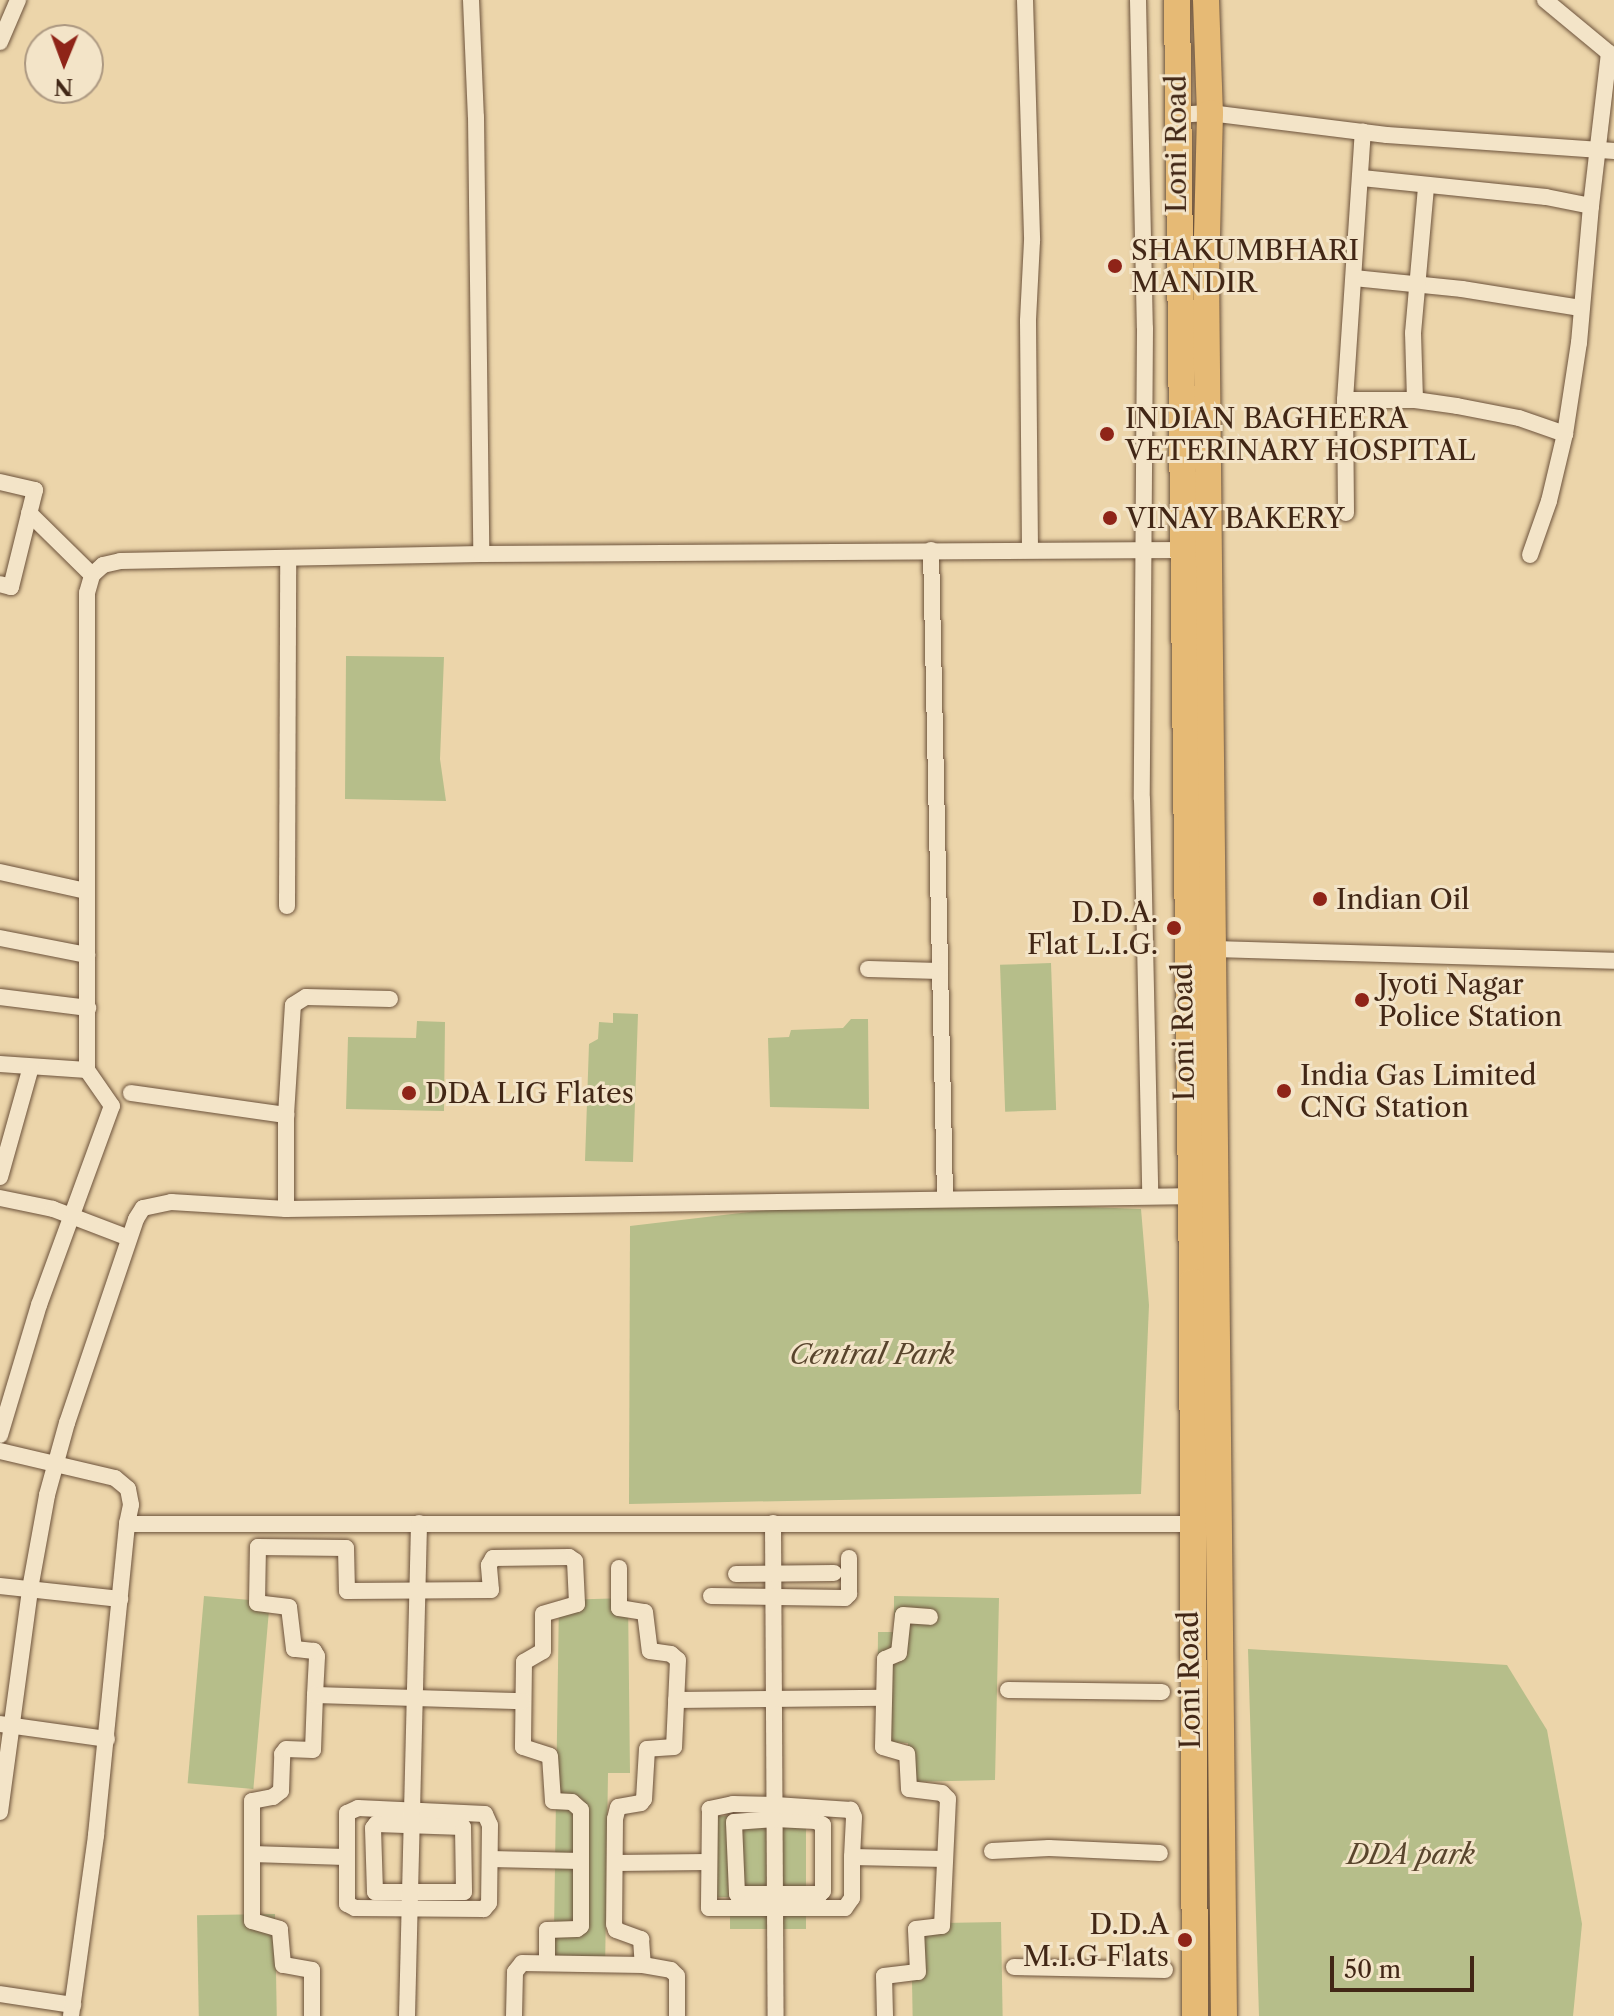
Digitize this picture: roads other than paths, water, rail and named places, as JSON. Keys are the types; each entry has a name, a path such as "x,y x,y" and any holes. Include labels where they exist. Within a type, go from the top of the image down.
{"highway":[{"name":"Loni Road","path":"1177,0 1182,549 1204,1196 1220,1523 1224,2016"},
{"name":"Loni Road","path":"1195,2016 1190,1525 1214,949 1206,272 1210,113 1206,0"}],"street":[{"path":"0,42 18,0"},
{"path":"471,0 476,117 481,554"},
{"path":"1025,0 1032,241 1028,321 1030,550"},
{"path":"1138,0 1145,328 1142,799 1150,1196"},
{"path":"1530,555 1549,501 1565,434 1579,343 1591,206 1607,151 1612,55 1545,0"},
{"path":"1178,115 1210,113 1363,132 1607,151"},
{"path":"1346,513 1345,400 1363,132"},
{"path":"1362,178 1546,197 1591,206"},
{"path":"1415,400 1413,333 1426,186"},
{"path":"1354,278 1419,283 1580,308"},
{"path":"1345,400 1415,400 1519,418 1565,434"},
{"path":"0,482 35,490 11,587 0,584"},
{"path":"29,513 92,575"},
{"path":"931,550 945,1198"},
{"path":"0,1435 69,1218 112,1106 87,1070 87,593 92,575 103,565 120,561 481,554 1209,550"},
{"path":"287,906 288,559"},
{"path":"0,872 86,891"},
{"path":"0,938 87,955"},
{"path":"1214,949 1614,961"},
{"path":"868,969 940,971"},
{"path":"0,997 88,1008"},
{"path":"286,1209 286,1115 293,1005 306,997 390,999"},
{"path":"0,1064 87,1070"},
{"path":"0,1177 31,1067"},
{"path":"131,1093 286,1115"},
{"path":"0,1812 6,1724 55,1465 129,1238 143,1208 155,1203 286,1209 1204,1196"},
{"path":"0,1198 53,1209 69,1218 129,1238"},
{"path":"0,1451 115,1478 128,1489 131,1505 107,1739 72,2011 0,1994"},
{"path":"407,2016 419,1523"},
{"path":"773,1523 776,2016"},
{"path":"127,1524 1220,1523"},
{"path":"312,2016 312,1970 283,1965 280,1929 252,1921 252,1801 273,1797 281,1791 282,1754 286,1749 313,1750 317,1656 314,1651 294,1649 289,1607 257,1603 258,1547 344,1547 347,1591 491,1590 489,1565 493,1558 569,1557 575,1561 577,1604 543,1614 543,1651 524,1662 523,1747 550,1756 553,1801 572,1802 581,1810 581,1926 547,1930 547,1963"},
{"path":"711,1596 845,1598 849,1594 849,1558"},
{"path":"619,1568 619,1608 645,1612 650,1651 676,1656 674,1747 647,1749 644,1799 641,1803 618,1807 614,1924 616,1930 641,1939 643,1965"},
{"path":"736,1574 834,1573"},
{"path":"0,1586 120,1599"},
{"path":"885,2016 884,1976 918,1972 916,1929 942,1927 948,1799 942,1793 909,1789 907,1754 883,1747 885,1659 899,1653 903,1615 930,1617"},
{"path":"1008,1690 1162,1692"},
{"path":"315,1695 523,1701"},
{"path":"676,1700 884,1698"},
{"path":"6,1724 107,1739"},
{"path":"733,1804 823,1825 820,1894 776,1903 709,1908 707,1862 710,1809 733,1804"},
{"path":"351,1810 463,1827 465,1888 460,1894 355,1908 347,1904 345,1857 347,1813 351,1810"},
{"path":"851,1810 854,1817 852,1857 852,1898 845,1908 776,1903 737,1894 734,1824 736,1820 775,1812 851,1810"},
{"path":"485,1814 490,1825 490,1859 489,1903 484,1909 410,1900 373,1890 373,1828 376,1824 412,1817 485,1814"},
{"path":"992,1851 1049,1848 1160,1853"},
{"path":"252,1854 345,1857"},
{"path":"852,1857 945,1859"},
{"path":"490,1859 581,1861"},
{"path":"615,1863 707,1862"},
{"path":"514,2016 518,1965 547,1963 643,1965 671,1970 677,1976 677,2016"},
{"path":"1014,1967 1165,1970"}],"place":[{"name":"SHAKUMBHARI MANDIR","path":"1115,266"},
{"name":"INDIAN BAGHEERA VETERINARY HOSPITAL","path":"1107,434"},
{"name":"VINAY BAKERY","path":"1110,518"},
{"name":"Indian Oil","path":"1320,899"},
{"name":"D.D.A. Flat L.I.G.","path":"1174,928"},
{"name":"Jyoti Nagar Police Station","path":"1362,1000"},
{"name":"India Gas Limited CNG Station","path":"1284,1091"},
{"name":"DDA LIG Flates","path":"409,1093"},
{"name":"D.D.A M.I.G Flats","path":"1185,1940"}],"park label":[{"name":"Central Park","path":"872,1354"},
{"name":"DDA park","path":"1411,1854"}]}
